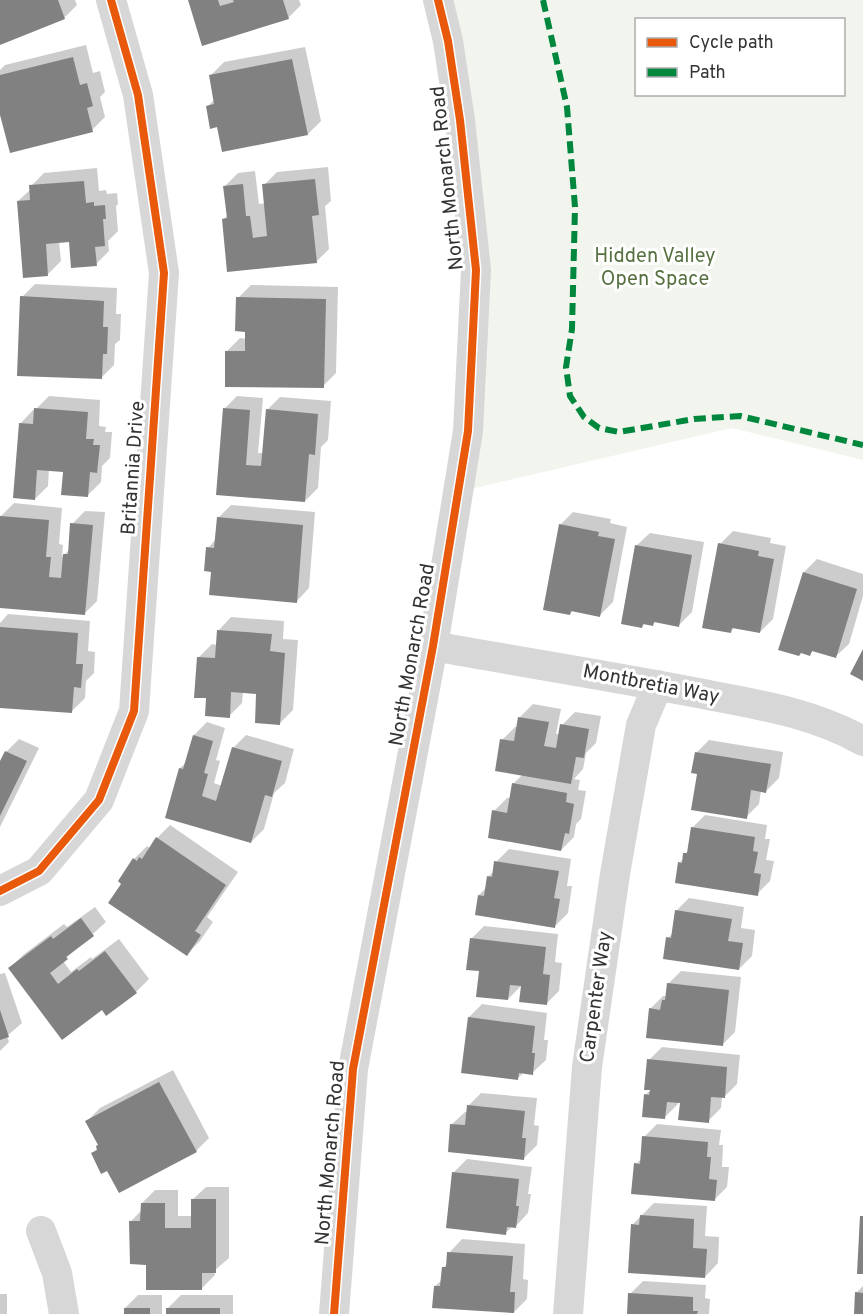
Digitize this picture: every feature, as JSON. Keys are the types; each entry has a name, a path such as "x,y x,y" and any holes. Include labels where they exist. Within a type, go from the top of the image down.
{"street":[{"name":"Britannia Drive","path":"0,891 39,871 99,800 134,711 164,273 138,95 111,0"},
{"name":"North Monarch Road","path":"334,1314 353,1069 433,646 468,431 476,270 460,120 448,41 438,0"},
{"name":"Montbretia Way","path":"433,646 658,685 790,711 863,741"},
{"name":"Carpenter Way","path":"568,1314 587,1067 608,919 641,725 658,685"},
{"path":"41,1231 57,1273 64,1314"}],"green space":[{"name":"Hidden Valley Open Space","path":"438,0 863,0 863,460 732,428 458,492 472,355"}],"building":[{"path":"0,0 58,0 65,19 0,45"},
{"path":"188,0 218,0 220,6 234,2 233,0 283,0 289,19 202,46"},
{"path":"73,57 80,85 87,83 93,106 87,108 93,132 10,153 0,115 0,75"},
{"path":"292,59 308,135 222,152 217,127 210,129 206,106 214,104 209,75"},
{"path":"315,179 319,215 312,216 317,263 227,272 222,219 227,218 223,186 243,184 246,216 250,216 253,238 267,236 262,184"},
{"path":"84,181 86,203 94,202 94,206 105,205 106,219 103,219 105,246 95,247 97,266 71,268 69,242 46,244 48,276 23,278 17,201 30,200 29,185"},
{"path":"20,296 104,301 103,327 108,327 107,354 103,354 102,379 17,376"},
{"path":"236,297 326,299 324,388 225,387 225,351 245,351 245,332 235,331"},
{"path":"34,408 88,412 86,439 94,439 93,445 100,445 97,473 90,472 88,497 61,495 63,472 37,470 35,500 13,498 19,423 33,424"},
{"path":"223,408 250,410 246,465 261,466 266,409 318,414 315,455 309,454 305,502 216,495"},
{"path":"0,516 49,520 46,557 51,557 49,577 61,578 63,554 68,554 70,523 93,525 85,615 0,608"},
{"path":"217,517 303,525 297,603 209,595 211,572 204,571 206,547 214,548"},
{"path":"559,524 599,532 598,536 615,539 600,617 571,611 570,615 543,610"},
{"path":"718,543 759,551 758,556 774,559 760,633 732,628 731,633 702,628"},
{"path":"635,545 692,555 679,627 654,622 653,626 643,624 642,628 621,624"},
{"path":"803,572 857,589 836,658 812,651 810,656 801,653 799,656 778,650"},
{"path":"0,627 78,633 76,664 83,664 81,688 74,687 72,713 0,708"},
{"path":"217,630 272,634 270,651 285,653 280,725 255,723 256,694 231,692 230,718 205,716 206,698 194,698 197,657 215,658"},
{"path":"863,649 863,681 850,674"},
{"path":"518,717 549,722 544,746 556,748 560,724 589,729 584,758 576,757 571,784 495,771 500,739 514,741"},
{"path":"193,735 213,741 204,773 208,774 202,796 216,801 232,747 282,761 272,797 265,795 251,843 165,818 179,768 183,769"},
{"path":"5,751 27,761 0,816 0,761"},
{"path":"695,752 771,764 766,793 751,790 747,819 691,810 697,774 691,773"},
{"path":"512,783 567,793 566,802 574,804 569,834 565,833 561,851 488,838 492,810 507,813"},
{"path":"691,827 755,837 753,851 758,852 754,873 761,874 758,896 675,883 678,862 682,863 683,853 687,853"},
{"path":"156,837 226,885 195,931 201,935 187,956 108,903 121,884 118,881 133,858 137,861 139,857 142,859"},
{"path":"494,861 559,871 554,898 560,899 555,928 475,915 478,895 484,896 487,876 492,877"},
{"path":"675,910 732,919 728,941 743,943 739,970 663,959 666,937 671,938"},
{"path":"81,918 94,936 66,957 68,959 50,973 58,984 105,951 137,993 106,1016 102,1010 62,1040 8,968 51,936 53,939"},
{"path":"470,938 546,947 543,974 550,975 547,1005 519,1002 521,986 510,985 508,1000 476,997 479,971 466,970"},
{"path":"667,983 729,990 723,1046 646,1038 649,1008 660,1010 662,1000 665,1000"},
{"path":"0,1010 9,1037 0,1040"},
{"path":"468,1017 535,1026 532,1053 535,1053 533,1075 519,1073 518,1080 461,1073"},
{"path":"647,1059 727,1067 725,1098 711,1097 709,1123 678,1120 680,1103 667,1102 665,1119 642,1117 644,1094 649,1095 650,1090 644,1090"},
{"path":"159,1082 197,1152 119,1193 107,1171 101,1174 91,1153 97,1150 98,1145 85,1121"},
{"path":"467,1105 525,1111 522,1138 526,1138 524,1160 448,1152 450,1124 465,1125"},
{"path":"642,1136 708,1142 707,1157 711,1157 709,1179 717,1180 715,1201 631,1194 634,1163 640,1164"},
{"path":"452,1172 519,1179 516,1228 507,1227 506,1235 446,1228"},
{"path":"191,1199 216,1199 216,1273 202,1273 202,1290 146,1290 146,1265 130,1264 129,1221 140,1221 141,1203 165,1203 165,1228 191,1228"},
{"path":"640,1215 694,1219 693,1248 707,1249 705,1278 628,1273 631,1224 639,1225"},
{"path":"860,1216 863,1216 863,1274 857,1274"},
{"path":"447,1252 513,1256 510,1292 515,1292 514,1313 432,1308 434,1286 440,1286 442,1267 446,1267"},
{"path":"855,1292 863,1293 863,1314 854,1314"},
{"path":"628,1293 693,1297 693,1311 698,1311 697,1314 627,1314"},
{"path":"124,1308 150,1308 150,1314 124,1314"},
{"path":"166,1308 220,1308 220,1314 166,1314"}],"marked path":[{"path":"543,0 567,107 575,207 572,329 566,367 570,396 584,417 599,428 619,432 694,419 740,416 863,445"}],"cycle path":[{"path":"0,891 39,871 99,800 134,711 164,273 138,95 111,0"},
{"path":"334,1314 353,1069 433,646 468,431 476,270 460,120 448,41 438,0"}]}
